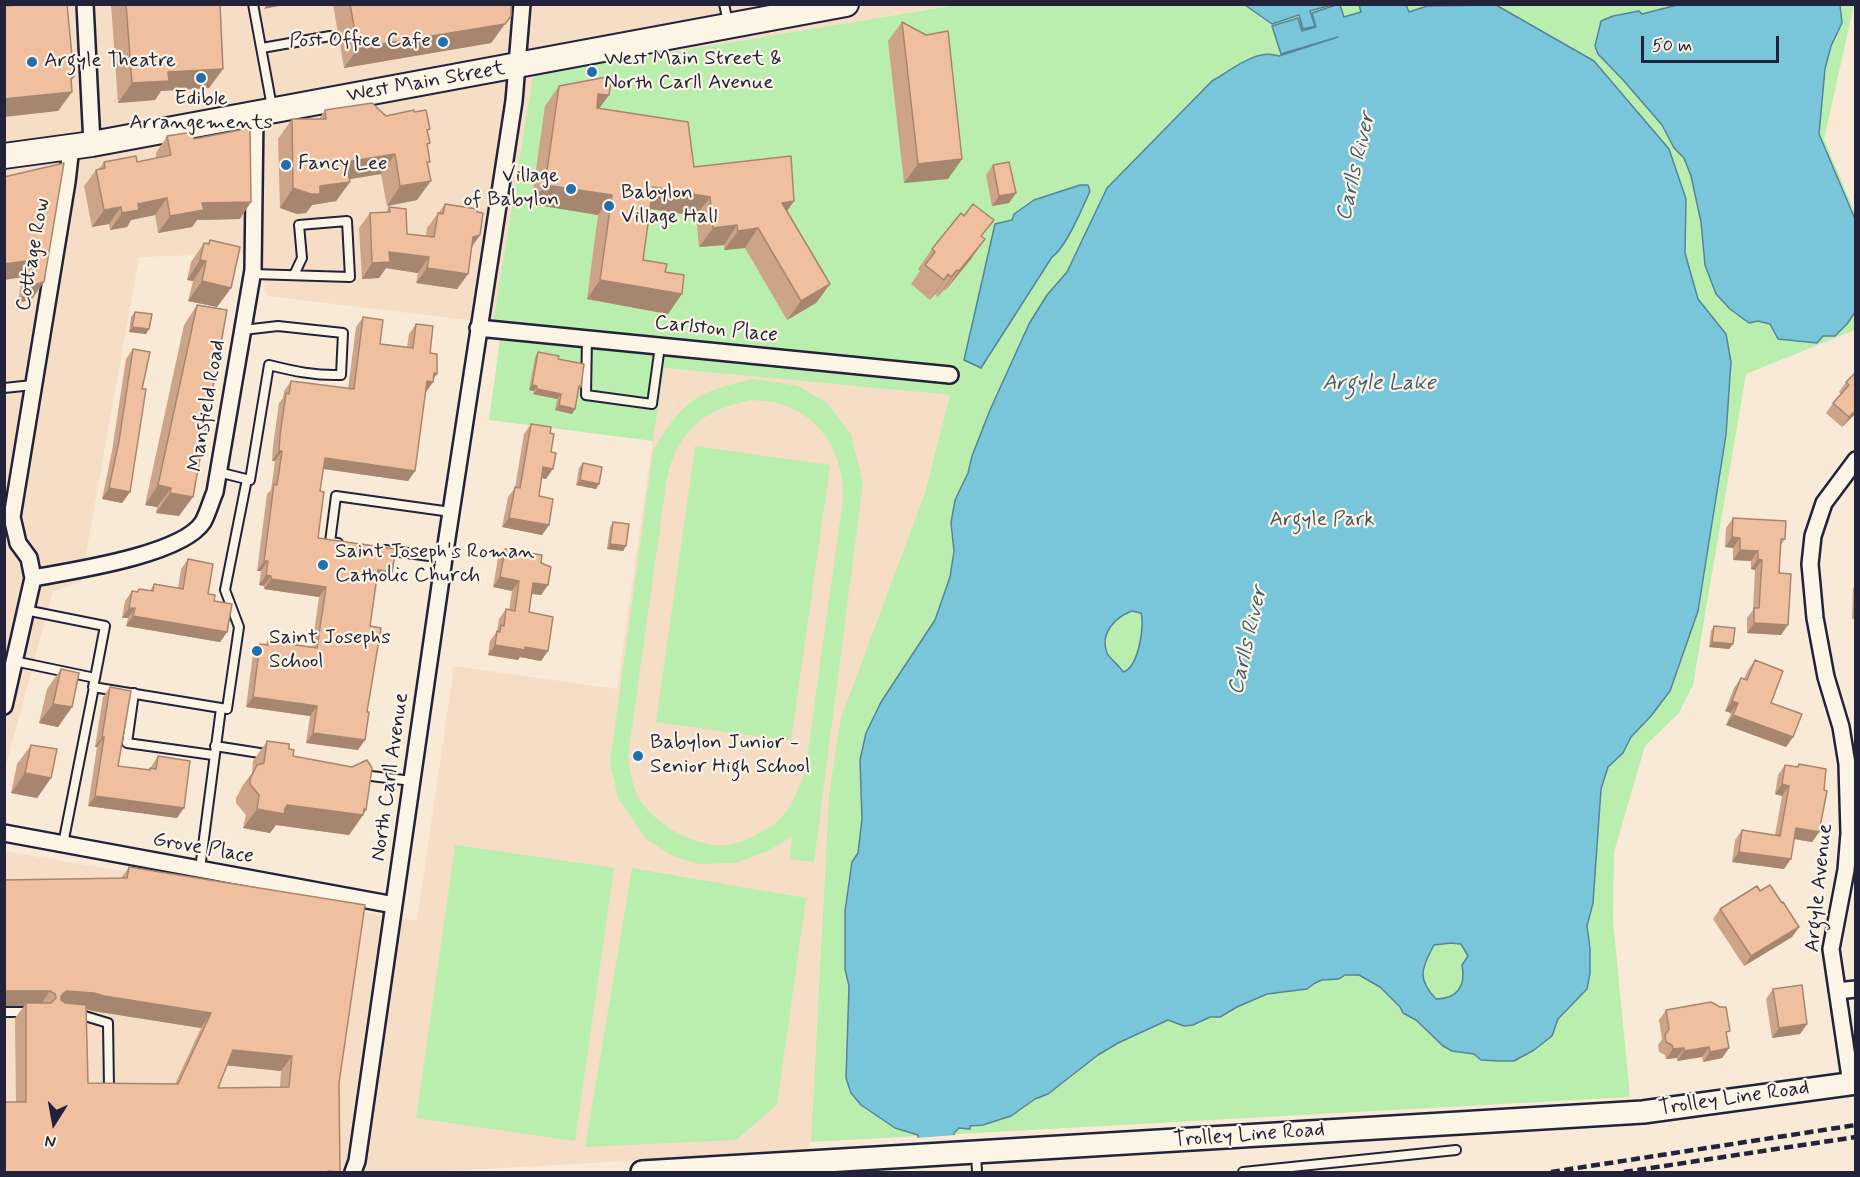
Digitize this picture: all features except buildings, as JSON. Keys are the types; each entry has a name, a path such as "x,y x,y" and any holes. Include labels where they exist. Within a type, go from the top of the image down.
{"main road":[{"name":"West Main Street","path":"4,156 81,146 518,66 727,16 846,4"},
{"name":"Trolley Line Road","path":"642,1173 886,1162 917,1156 970,1160 1643,1112 1853,1083"}],"street":[{"name":"Cottage Row","path":"33,578 29,558 18,543 12,517 67,182 81,146 86,4"},
{"name":"North Carll Avenue","path":"353,1173 357,1161 478,328 514,101 522,4"},
{"name":"Mansfield Road","path":"33,578 113,563 180,542 202,523 215,492 253,274 264,113"},
{"name":"Carlston Place","path":"478,328 950,375"},
{"name":"Argyle Avenue","path":"1853,1083 1832,949 1846,870 1849,833 1848,728 1826,677 1815,618 1810,564 1813,536 1824,502 1856,460"},
{"path":"4,706 10,667 33,578"},
{"name":"Grove Place","path":"4,833 394,905"},
{"path":"1837,991 1856,989"}],"lane":[{"path":"253,4 262,48 264,113"},
{"path":"262,48 330,36"},
{"path":"253,274 350,277 347,221 299,225 302,258 294,274"},
{"path":"218,472 250,480 269,365 323,376 341,375 343,333 278,326 243,330"},
{"path":"587,338 586,395 652,404 660,346"},
{"path":"4,388 33,385"},
{"path":"94,687 227,709 238,627 225,590 247,479"},
{"path":"352,545 330,542 336,496 451,512"},
{"path":"374,548 444,558"},
{"path":"25,610 105,626 63,844"},
{"path":"10,667 95,678"},
{"path":"134,693 127,743 213,755"},
{"path":"200,869 213,755 221,708"},
{"path":"215,746 274,757"},
{"path":"350,773 412,781"},
{"path":"4,1012 40,1012"},
{"path":"65,1013 83,1014 108,1023 109,1088"},
{"path":"1243,1173 1456,1150"}],"shaded area":[{"path":"5,5 954,5 533,75 493,323 267,296 256,253 139,257 81,582 53,591 5,769"},
{"name":"Babylon Junior - Senior High School","path":"663,368 950,395 924,496 829,794 811,1142 806,1151 430,1172 5,1172 4,851 417,921 454,666 617,689"}],"green space":[{"name":"Argyle Lake","path":"956,5 1854,5 1824,139 1855,213 1855,330 1746,374 1693,685 1679,713 1645,746 1614,852 1613,920 1630,1097 811,1142 829,794 841,718 924,496 950,395 664,368 653,441 489,420 502,325 493,323 533,75"},
{"path":"754,379 798,386 827,403 851,434 863,483 814,862 790,859 792,836 768,851 735,863 699,864 673,856 646,839 618,798 610,762 653,451 683,409 705,394 734,383","holes":["752,400 778,403 796,410 819,428 835,453 840,468 843,499 805,773 790,805 783,816 772,826 744,841 721,845 707,844 668,828 648,810 637,795 628,756 667,477 672,460 687,433 696,424 721,409"]},
{"path":"695,446 830,465 791,741 656,722"},
{"path":"455,845 614,868 575,1141 416,1118"},
{"path":"632,868 806,898 777,1105 736,1140 585,1147"}],"water":[{"path":"1245,5 1331,5 1310,11 1315,26 1303,29 1299,15 1272,24"},
{"name":"Argyle Lake","path":"1336,5 1340,5 1344,17 1361,12 1359,5 1406,5 1409,12 1427,6 1496,5 1594,61 1669,149 1686,199 1685,253 1698,299 1726,334 1731,362 1726,435 1698,611 1670,691 1631,737 1623,753 1608,767 1601,789 1593,903 1587,926 1590,973 1587,989 1558,1019 1552,1036 1534,1050 1514,1061 1481,1060 1474,1054 1452,1051 1443,1046 1416,1020 1403,1013 1380,987 1359,975 1345,975 1339,979 1322,980 1307,989 1267,994 1220,1017 1210,1017 1193,1025 1184,1026 1168,1020 1098,1055 1048,1094 1035,1099 1011,1116 983,1125 970,1126 970,1129 959,1128 954,1133 951,1172 919,1172 918,1135 895,1128 861,1105 851,1093 846,1078 849,986 845,969 845,911 852,862 858,853 862,819 860,760 866,733 881,702 935,620 950,577 954,551 951,523 955,500 968,473 972,456 990,410 1029,324 1047,295 1067,272 1107,188 1212,81 1252,58 1270,54 1279,56 1338,37 1281,54 1272,26 1298,18 1302,31 1316,27 1312,13","holes":["1132,611 1141,613 1141,637 1133,663 1123,672 1107,653 1105,639 1110,627 1120,617","1461,944 1468,956 1462,965 1463,979 1455,994 1436,999 1426,986 1424,967 1434,945"]},
{"path":"1677,5 1840,5 1842,23 1831,46 1825,69 1819,134 1855,219 1856,311 1835,336 1823,336 1817,343 1778,339 1770,324 1758,321 1749,323 1730,309 1716,294 1705,265 1701,222 1691,176 1684,158 1674,148 1662,125 1598,54 1595,46 1601,21 1613,16 1639,11 1642,14"},
{"path":"1080,185 1088,185 1090,191 1063,245 1052,257 981,368 964,360 995,224 1012,220 1014,214 1034,200"}],"pier":[{"path":"956,1135 954,1172 918,1172 915,1138"}],"railway":[{"path":"1551,1172 1856,1125"},
{"path":"1624,1172 1856,1137"}],"place":[{"name":"Post Office Cafe","path":"443,42"},
{"name":"Argyle Theatre","path":"32,62"},
{"name":"West Main Street & North Carll Avenue","path":"592,72"},
{"name":"Edible Arrangements","path":"201,78"},
{"name":"Fancy Lee","path":"286,165"},
{"name":"Village of Babylon","path":"571,189"},
{"name":"Babylon Village Hall","path":"609,206"},
{"name":"Saint Joseph's Roman Catholic Church","path":"323,565"},
{"name":"Saint Josephs School","path":"257,651"},
{"name":"Babylon Junior - Senior High School","path":"638,756"}],"water label":[{"name":"Carlls River","path":"1357,167"},
{"name":"Carlls River","path":"1249,641"}],"park label":[{"name":"Argyle Park","path":"1322,521"}]}
